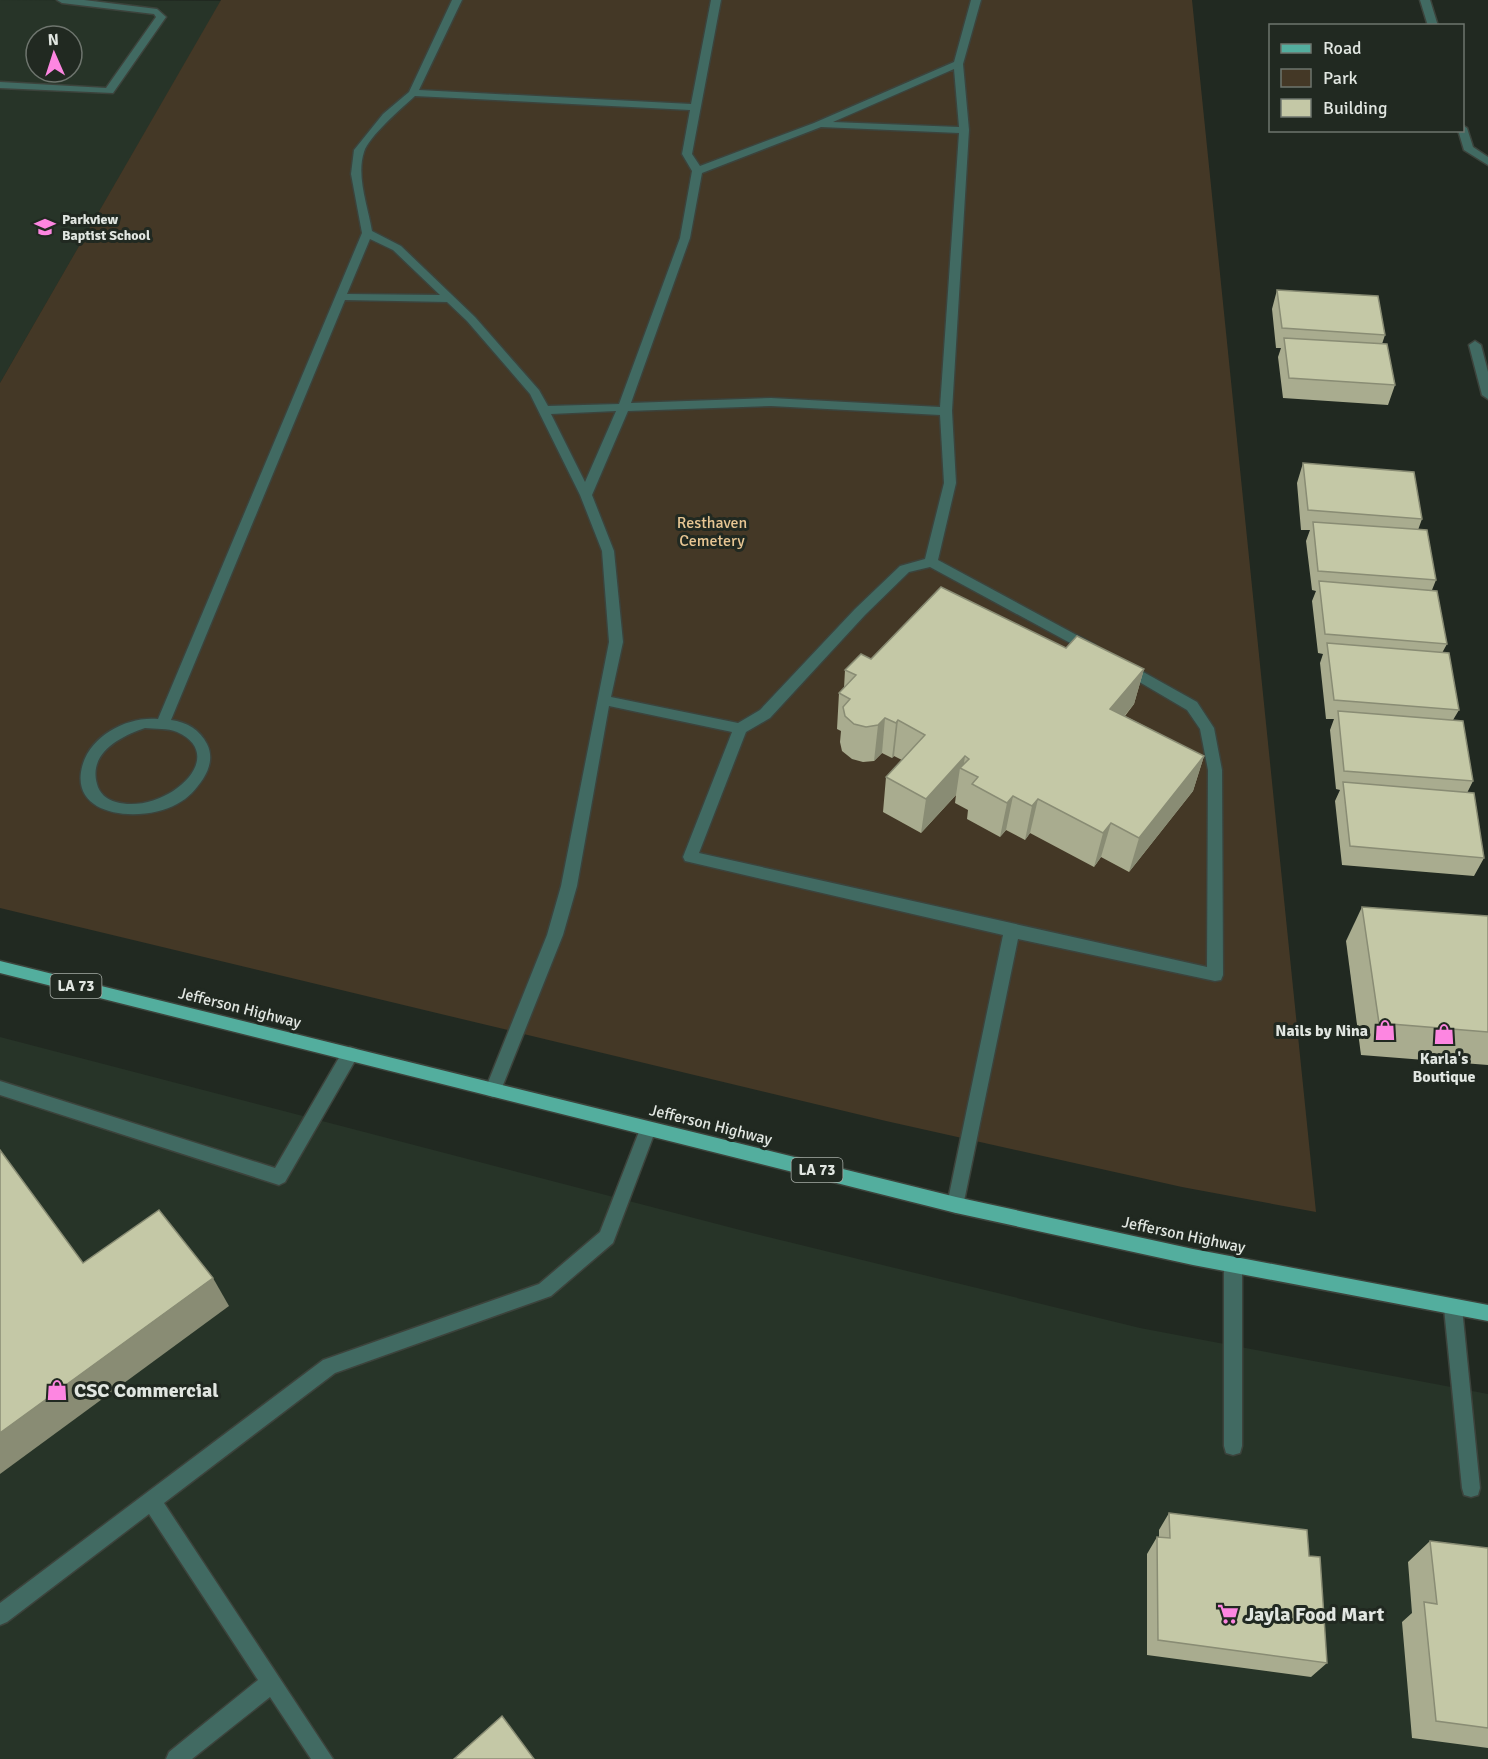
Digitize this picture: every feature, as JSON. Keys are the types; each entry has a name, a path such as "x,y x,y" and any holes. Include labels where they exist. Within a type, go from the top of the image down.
{"main road":[{"name":"Jefferson Highway","path":"0,967 956,1205 1233,1265 1488,1313"}],"street":[{"path":"0,85 109,92 161,17 157,12 62,0"},
{"path":"163,723 368,233 357,174 359,150 387,116 413,93 457,0"},
{"path":"586,495 623,408 685,238 697,171 687,154 694,107 716,0"},
{"path":"931,562 950,483 946,411 964,130 958,64 976,0"},
{"path":"1425,0 1432,24"},
{"path":"697,171 818,124 958,64"},
{"path":"413,93 694,107"},
{"path":"818,124 964,130"},
{"path":"1463,132 1468,148 1488,162"},
{"path":"368,233 398,249 450,298 535,393 586,495 608,551 616,642 569,886 555,935 493,1090"},
{"path":"340,297 450,298"},
{"path":"1475,345 1488,395"},
{"path":"544,410 771,402 946,411"},
{"path":"931,562 1192,706 1207,728 1215,770 1215,975 690,857 740,729 765,714 860,612 905,569 931,562"},
{"path":"603,700 740,729"},
{"path":"145,723 163,723 180,726 194,735 203,746 204,760 201,774 190,788 165,804 136,810 117,808 101,801 91,791 87,778 89,764 96,750 109,738 126,729 145,723"},
{"path":"956,1205 1012,931"},
{"path":"0,1088 279,1177 350,1054"},
{"path":"0,1615 329,1366 545,1290 607,1237 648,1128"},
{"path":"1233,1265 1233,1446"},
{"path":"1453,1308 1472,1488"},
{"path":"151,1500 323,1759"},
{"path":"176,1759 272,1682"}],"shaded area":[{"name":"Parkview Baptist School","path":"0,0 221,1 0,383"},
{"path":"0,1037 744,1231 1140,1328 1488,1394 1488,1759 0,1759"}],"green space":[{"name":"Resthaven Cemetery","path":"221,0 1192,0 1316,1212 1182,1187 886,1121 0,908 0,383"}],"building":[{"path":"1277,290 1378,296 1385,335 1282,328"},
{"path":"1284,338 1387,344 1395,385 1289,378"},
{"path":"1303,463 1414,472 1422,519 1308,510"},
{"path":"1313,522 1427,530 1436,580 1318,571"},
{"path":"1319,581 1437,591 1447,644 1325,634"},
{"path":"941,587 1066,648 1077,636 1144,669 1110,709 1204,756 1139,838 1111,823 1103,833 1038,799 1032,806 1013,796 1007,803 972,784 978,777 960,768 969,759 965,756 926,799 886,777 925,735 898,720 896,723 885,718 878,725 866,727 854,724 845,716 843,707 850,699 839,693 856,675 845,670 861,654 871,659"},
{"path":"1327,643 1449,653 1459,710 1334,700"},
{"path":"1338,711 1463,721 1473,781 1344,771"},
{"path":"1343,782 1474,793 1484,858 1350,846"},
{"path":"1362,907 1488,916 1488,1032 1379,1023"},
{"name":"CSC Commercial","path":"0,1150 83,1263 159,1210 213,1278 0,1433"},
{"name":"Jayla Food Mart","path":"1169,1513 1307,1530 1309,1556 1320,1557 1327,1663 1158,1640 1157,1537 1170,1538"},
{"path":"1430,1541 1488,1548 1488,1728 1436,1721 1424,1602 1437,1604"},
{"path":"502,1716 534,1759 454,1759"}],"place":[{"name":"Parkview Baptist School","path":"45,227"},
{"name":"Nails by Nina","path":"1385,1030"},
{"name":"Karla's Boutique","path":"1444,1034"},
{"name":"CSC Commercial","path":"57,1390"},
{"name":"Jayla Food Mart","path":"1228,1614"}]}
